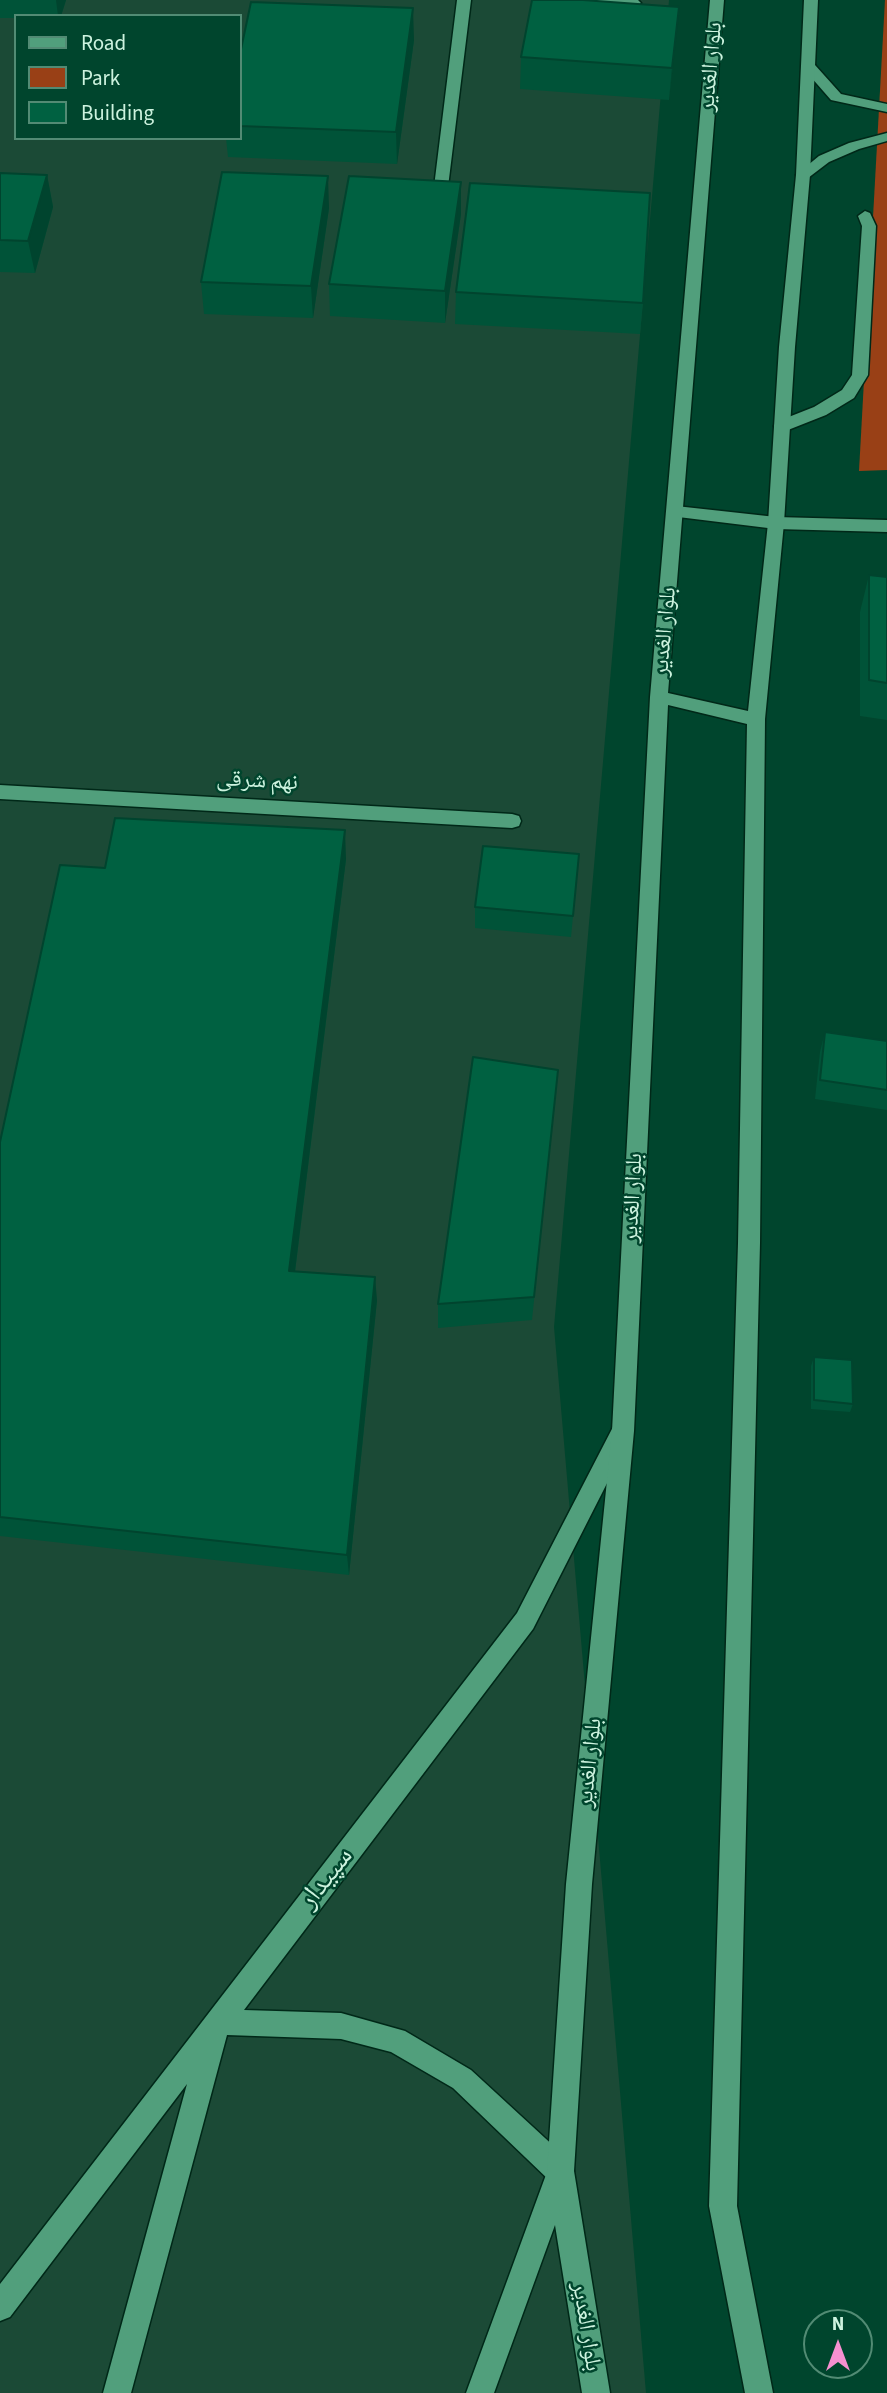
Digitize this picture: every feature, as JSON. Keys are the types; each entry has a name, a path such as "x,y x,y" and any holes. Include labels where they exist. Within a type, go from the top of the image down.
{"street":[{"path":"440,195 464,0"},
{"path":"572,0 634,3"},
{"name":"بلوار الغدیر","path":"596,2393 560,2171 579,1884 623,1431 659,697 717,0"},
{"path":"760,2393 723,2206 749,1243 756,719 776,523 787,347 803,174 810,68 811,0"},
{"path":"810,68 836,97 887,108"},
{"path":"803,174 824,159 887,137"},
{"path":"782,426 820,411 848,394 860,375 869,226 864,216"},
{"path":"676,512 776,523 887,526"},
{"path":"659,697 756,719"},
{"name":"نهم شرقی","path":"0,792 512,821"},
{"name":"سپیدار","path":"0,2307 526,1621 623,1431"},
{"path":"117,2393 217,2022 341,2026 396,2040 462,2079 560,2171 480,2393"}],"shaded area":[{"path":"0,0 669,0 554,1327 646,2393 0,2393"}],"green space":[{"path":"885,0 887,470 859,471"}],"building":[{"path":"532,0 583,0 679,7 672,68 521,57"},
{"path":"251,2 413,8 396,132 242,126 242,45"},
{"path":"222,172 328,176 311,286 201,282"},
{"path":"0,173 47,175 28,241 0,240"},
{"path":"349,176 461,182 445,291 329,284"},
{"path":"470,183 650,193 643,303 456,292"},
{"path":"869,575 887,577 887,683 869,680"},
{"path":"115,818 345,830 289,1271 375,1277 347,1555 0,1517 0,1142 60,865 105,868"},
{"path":"483,846 579,854 573,916 475,907"},
{"path":"825,1032 887,1041 887,1090 820,1080"},
{"path":"473,1057 558,1070 534,1297 438,1304"},
{"path":"814,1357 852,1360 853,1404 814,1400"}]}
